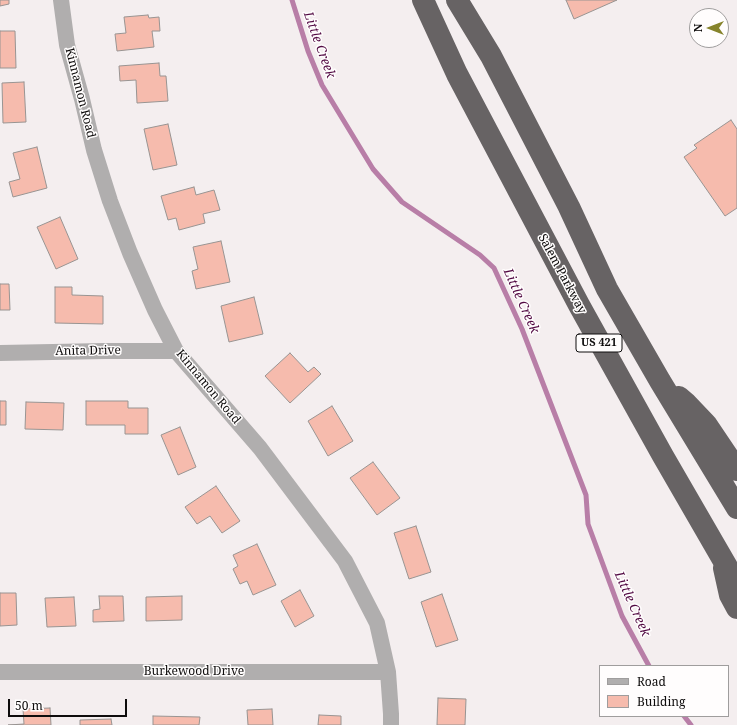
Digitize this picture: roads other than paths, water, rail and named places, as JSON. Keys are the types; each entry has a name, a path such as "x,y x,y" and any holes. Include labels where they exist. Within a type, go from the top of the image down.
{"highway":[{"name":"Salem Parkway","path":"423,0 461,81 579,305 737,584"},
{"name":"US 421","path":"457,0 491,56 576,220 607,289 660,381 737,508"},
{"path":"660,381 686,403 706,424 737,470"},
{"path":"722,559 730,595 737,608"}],"street":[{"name":"Kinnamon Road","path":"61,0 68,45 94,150 110,201 130,253 155,310 176,351 260,448 345,561 377,623 388,672 391,725"},
{"name":"Anita Drive","path":"0,353 176,351"},
{"name":"Burkewood Drive","path":"0,672 388,672"}],"waterway":[{"name":"Little Creek","path":"292,0 308,51 322,85 373,169 402,202 480,255 494,268 522,329 586,495 588,524 622,616 648,665"},
{"name":"Little Creek","path":"685,717 691,725"}]}
